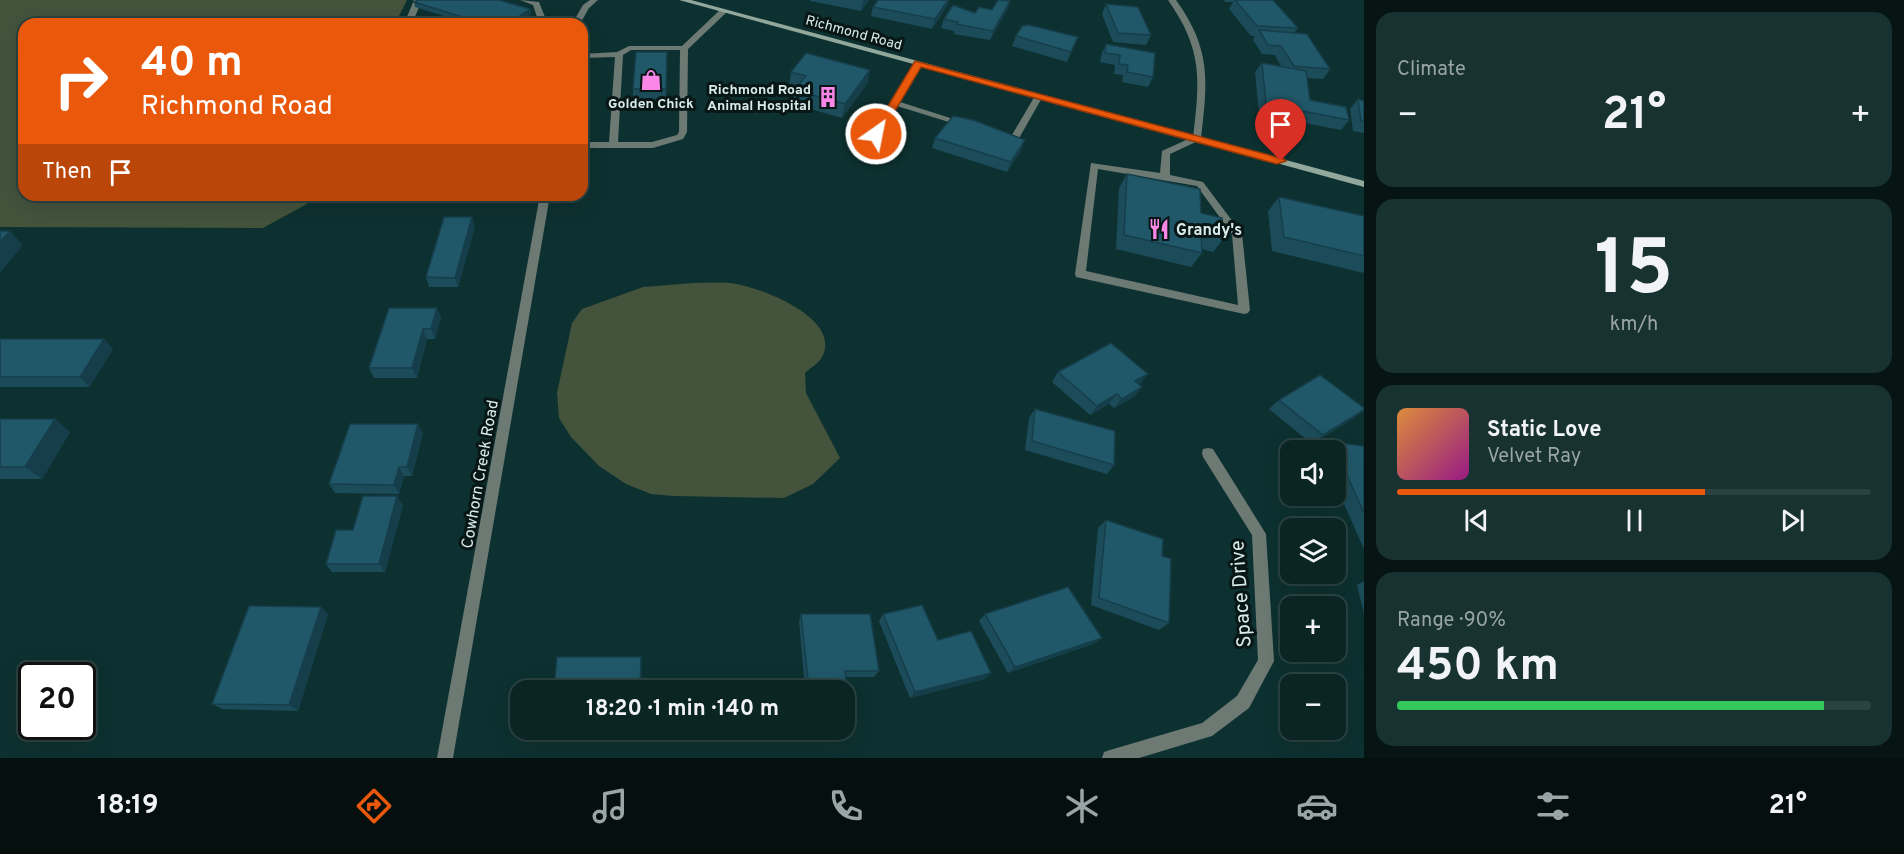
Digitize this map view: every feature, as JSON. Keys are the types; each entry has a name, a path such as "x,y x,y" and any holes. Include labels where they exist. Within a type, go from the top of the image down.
{"main road":[{"name":"Richmond Road","path":"684,0 1364,184"}],"street":[{"path":"410,18 418,0"},
{"path":"524,0 536,4 541,18"},
{"path":"580,18 586,7 594,0"},
{"path":"1165,177 1165,153 1197,138 1202,98 1199,45 1192,28 1172,0"},
{"path":"588,56 619,54 629,48 684,48 724,11"},
{"path":"588,145 653,145 680,137 683,132 684,48"},
{"path":"613,145 619,54"},
{"path":"876,134 918,63"},
{"path":"993,132 1015,138 1039,96"},
{"path":"895,103 971,126"},
{"path":"1094,165 1165,177 1200,184 1238,234 1244,310 1080,274 1094,165"},
{"name":"Cowhorn Creek Road","path":"445,758 544,201"},
{"name":"Space Drive","path":"1110,758 1206,730 1243,702 1266,661 1259,534 1208,453"}],"green space":[{"path":"0,0 407,0 398,18 18,18 18,201 309,201 263,228 0,227"},
{"path":"730,283 759,290 794,306 810,317 820,329 825,343 822,357 805,373 806,393 840,458 813,484 784,498 651,494 626,484 599,466 571,437 559,418 557,393 572,323 582,309 643,287"}],"building":[{"path":"418,0 499,0 530,9 517,18 466,18 414,2"},
{"path":"878,0 948,0 935,19 873,7"},
{"path":"998,0 1010,1 993,31 956,24 958,22 944,19 953,5 975,13 979,7 992,10"},
{"path":"1235,0 1273,0 1298,28 1257,26"},
{"path":"1106,4 1138,7 1151,35 1118,33"},
{"path":"1029,25 1078,37 1071,52 1016,36 1022,26"},
{"path":"1259,30 1307,34 1330,69 1294,66 1281,46 1268,45"},
{"path":"1106,44 1155,53 1153,77 1127,72 1128,65 1119,64 1120,55 1105,53"},
{"name":"Golden Chick","path":"636,52 667,52 666,89 633,89"},
{"path":"806,53 870,70 845,104 794,90 806,76 791,72"},
{"path":"1262,63 1306,71 1310,100 1346,107 1349,120 1266,104"},
{"path":"1358,99 1364,101 1364,122 1361,121"},
{"path":"953,116 973,120 1025,140 1011,162 935,138"},
{"name":"Grandy's","path":"1127,174 1200,189 1201,213 1222,218 1224,238 1201,233 1202,253 1124,235"},
{"path":"1279,197 1364,216 1364,256 1284,237"},
{"path":"444,217 472,217 455,278 426,277"},
{"path":"0,231 10,231 0,242"},
{"path":"389,308 437,308 431,329 423,329 412,368 369,368"},
{"path":"0,339 104,339 80,377 0,377"},
{"path":"1111,343 1148,374 1135,381 1142,387 1122,399 1117,394 1097,406 1058,372"},
{"path":"1320,375 1364,408 1323,435 1279,400"},
{"path":"1035,409 1115,431 1114,465 1032,441"},
{"path":"0,419 55,419 25,467 0,467"},
{"path":"350,424 418,424 407,467 399,467 394,485 329,484"},
{"path":"1346,444 1364,446 1364,513 1346,473"},
{"path":"363,496 397,496 379,564 326,564 336,530 353,530"},
{"path":"1106,520 1163,539 1162,556 1171,559 1169,623 1099,598"},
{"path":"1068,587 1102,638 1015,667 985,614"},
{"path":"922,605 938,640 971,631 991,673 915,692 883,614"},
{"path":"249,606 321,607 289,705 212,704"},
{"path":"801,614 870,614 879,671 845,671 846,680 808,680"},
{"path":"557,657 641,657 640,680 555,680"}],"place":[{"name":"Golden Chick","path":"651,80"},
{"name":"Richmond Road Animal Hospital","path":"828,97"},
{"name":"Grandy's","path":"1159,229"}],"route":[{"path":"876,134 918,63 1281,161"}]}
